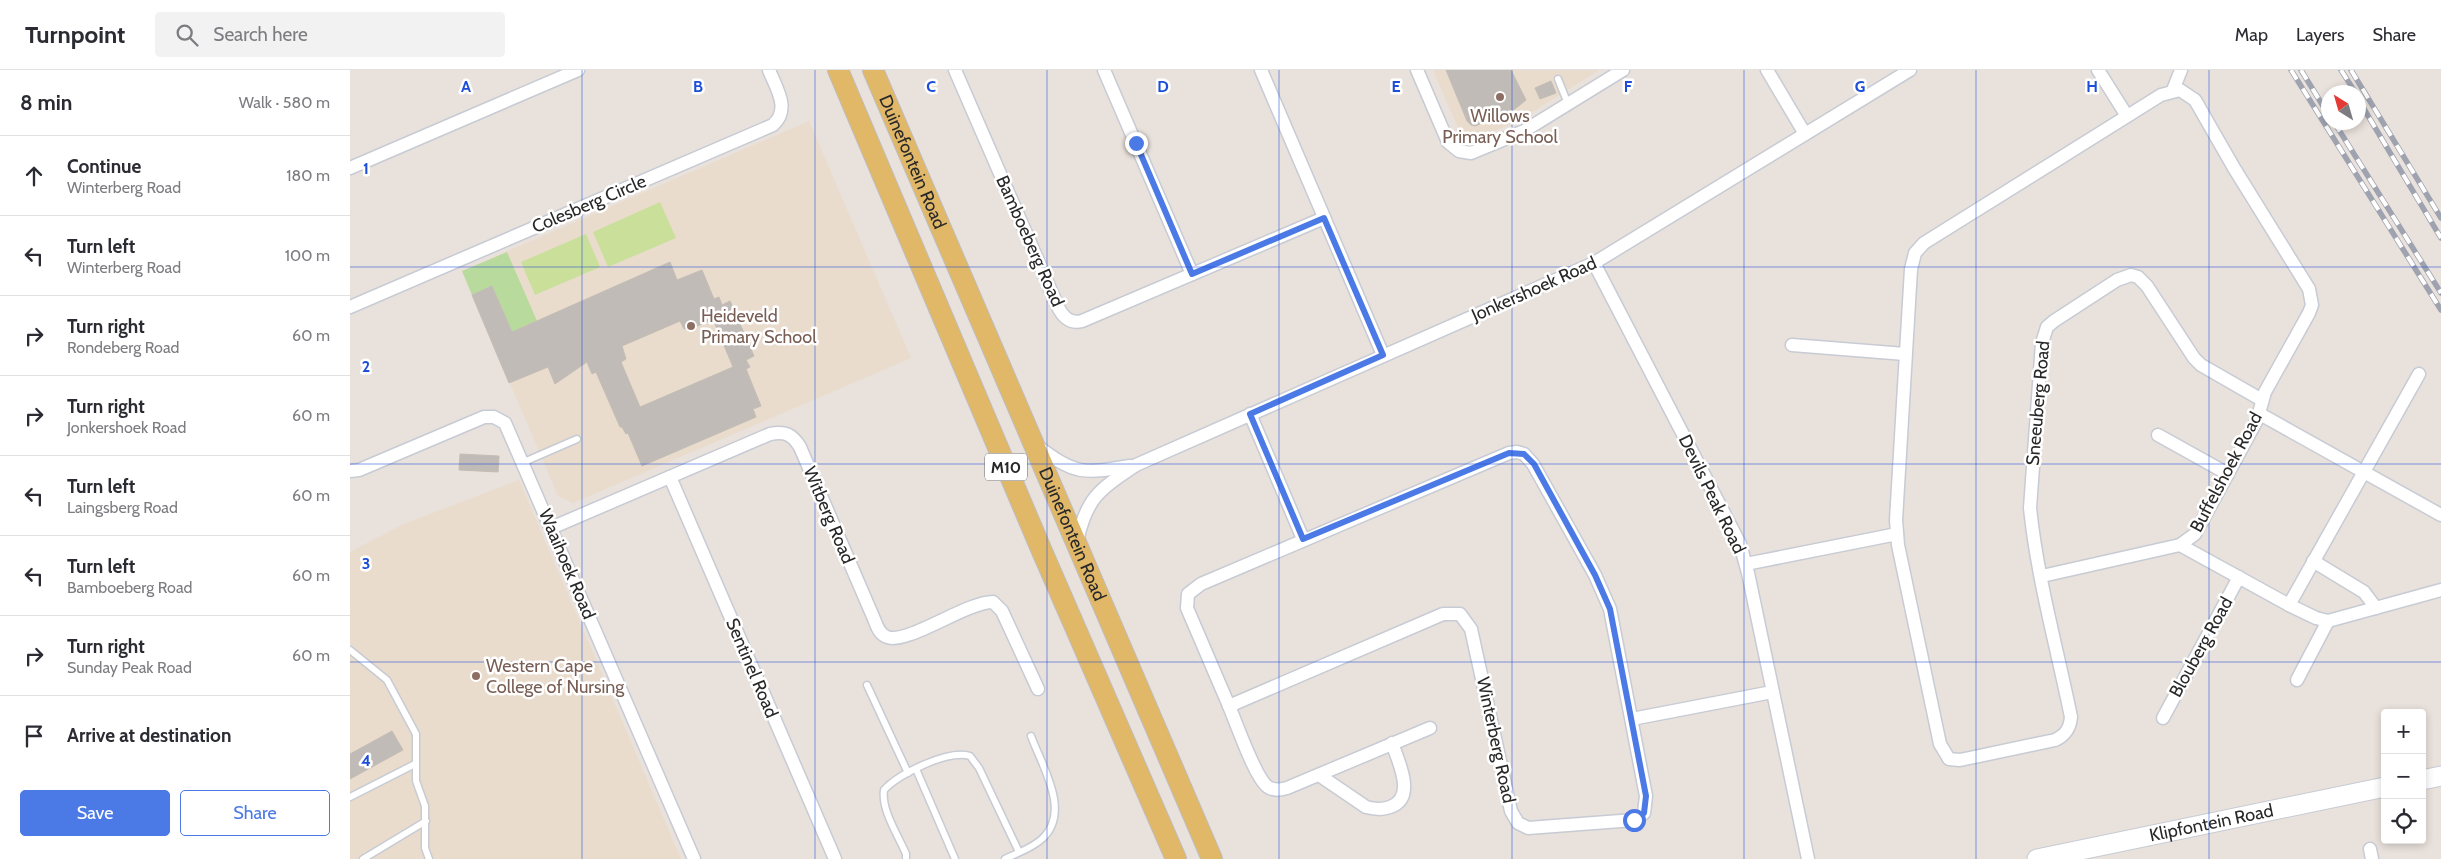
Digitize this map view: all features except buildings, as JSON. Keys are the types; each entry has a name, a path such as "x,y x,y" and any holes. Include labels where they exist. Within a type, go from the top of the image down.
{"main road":[{"name":"Duinefontein Road","path":"838,70 1041,549 1176,859"},
{"name":"Duinefontein Road","path":"873,70 1212,859"},
{"path":"2426,779 2441,776"},
{"name":"Klipfontein Road","path":"2037,859 2381,788"}],"street":[{"path":"350,168 578,70"},
{"name":"Colesberg Circle","path":"350,307 772,125 779,118 782,106 769,70"},
{"name":"Bamboeberg Road","path":"955,70 1058,307 1068,320 1072,322 1082,321 1324,218"},
{"path":"1104,70 1192,274"},
{"path":"1261,70 1383,355"},
{"path":"1417,70 1448,142 1465,153 1477,152 1524,131 1623,70"},
{"path":"1767,70 1805,134"},
{"name":"Jonkershoek Road","path":"1076,541 1088,504 1109,482 1136,465 1594,263 1910,70"},
{"path":"2098,70 2127,116"},
{"path":"2181,70 2173,90 2186,92 2195,100 2234,168 2309,289 2312,304 2310,313 2262,400"},
{"name":"Sneeuberg Road","path":"2173,90 2161,95 1990,201 1919,248 1912,260 1905,354 1897,534 1940,744 1945,756 1954,760 2055,740 2068,731 2071,717 2033,531 2030,498 2042,343 2047,327 2117,280 2131,275 2138,277 2147,286 2201,366 2262,400"},
{"name":"Devils Peak Road","path":"1594,263 1740,544 1746,564 1808,859"},
{"path":"1792,345 1905,354"},
{"path":"2289,605 2419,374"},
{"name":"Buffelshoek Road","path":"2042,576 2180,545 2195,534 2260,414 2262,400"},
{"path":"1250,414 1303,539"},
{"path":"2260,414 2441,515"},
{"name":"Waaihoek Road","path":"350,471 359,470 480,419 489,417 500,419 509,427 694,859"},
{"name":"Witberg Road","path":"551,528 770,434 785,433 792,436 800,447 874,619 883,634 889,638 903,636 977,605 993,602 1002,611 1038,689"},
{"path":"2158,435 2228,474"},
{"name":"Jonkershoek Road","path":"1034,443 1070,468 1085,472 1136,465"},
{"name":"Winterberg Road","path":"1509,453 1524,454 1534,464 1604,594 1610,609 1646,796 1646,808 1642,815 1634,820 1528,828 1518,823 1511,811 1471,629 1460,614 1443,614 1229,706 1187,608 1188,594 1201,584 1303,539 1509,453"},
{"name":"Sentinel Road","path":"670,477 835,859"},
{"path":"1746,564 1897,534"},
{"path":"2180,545 2289,605 2316,618 2328,621 2441,590"},
{"path":"2313,562 2364,592 2376,608"},
{"name":"Blouberg Road","path":"2163,718 2240,577"},
{"path":"2297,680 2328,621"},
{"path":"1632,719 1772,692"},
{"path":"1229,706 1266,785 1276,790 1287,788 1430,728"},
{"path":"1319,774 1366,806 1376,809 1393,806 1400,801 1404,787 1392,744"}],"lane":[{"path":"1558,79 1568,104"},
{"path":"524,462 577,439"},
{"path":"350,650 387,680 416,734 416,781 425,806 425,848 429,859"},
{"path":"867,685 908,772"},
{"path":"1005,859 1043,838 1053,823 1056,807 1031,736"},
{"path":"906,859 906,854 883,796 884,790 908,772 951,755 970,756 979,768 1019,852"},
{"path":"350,797 415,764"},
{"path":"916,769 955,859"},
{"path":"363,859 426,821"}],"shaded area":[{"name":"Willows Primary School","path":"1433,70 1599,70 1518,121 1474,139 1460,132"},
{"name":"Heideveld Primary School","path":"809,121 911,358 573,503 558,496 462,271"},
{"name":"Western Cape College of Nursing","path":"519,480 681,859 350,859 350,552 404,524"}],"green space":[{"path":"660,202 676,238 608,267 593,232"},
{"path":"586,234 600,267 535,295 521,262"},
{"path":"507,252 537,321 524,326 538,358 525,363 492,286 472,295 462,271"}],"railway":[{"path":"2291,70 2441,310"},
{"path":"2301,70 2321,103"},
{"path":"2341,70 2351,85"},
{"path":"2351,70 2441,218"},
{"path":"2366,112 2441,238"},
{"path":"2339,130 2441,293"}],"place":[{"name":"Willows Primary School","path":"1500,97"},
{"name":"Heideveld Primary School","path":"691,326"},
{"name":"Western Cape College of Nursing","path":"476,676"}],"route":[{"path":"1136,143 1192,274 1324,218 1375,335 1383,355 1250,414 1303,539 1509,453 1517,452 1524,454 1534,464 1595,575 1610,609 1646,796 1644,813 1634,820"}]}
